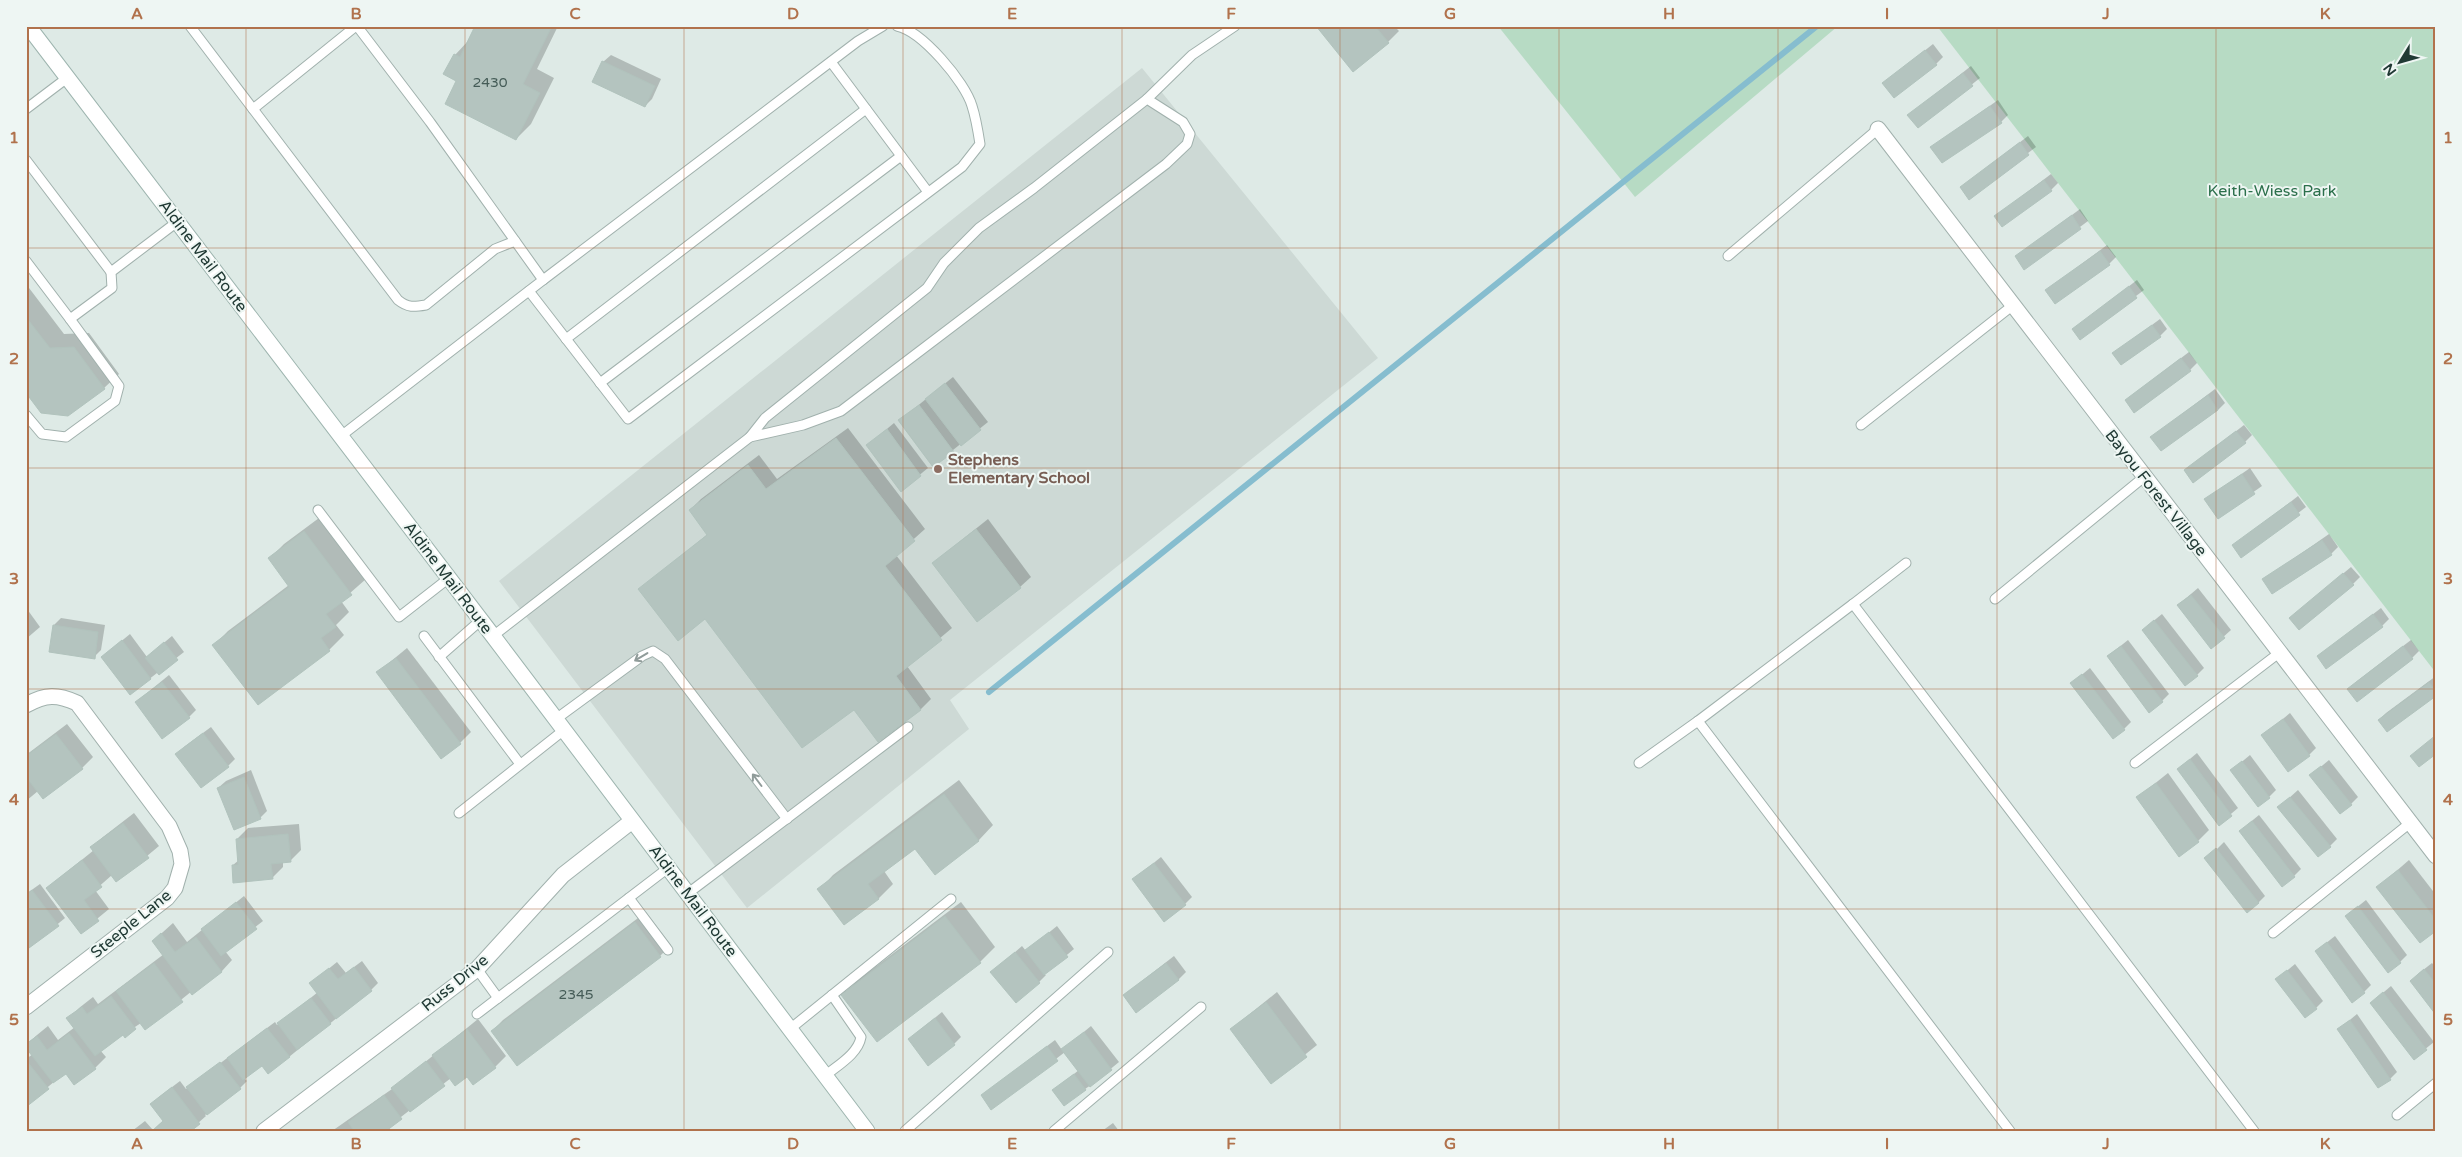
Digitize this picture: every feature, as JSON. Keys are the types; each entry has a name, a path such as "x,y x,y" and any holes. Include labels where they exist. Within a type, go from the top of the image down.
{"street":[{"name":"Aldine Mail Route","path":"28,26 560,724 867,1131"},
{"name":"Bayou Forest Village","path":"1878,129 2436,856"},
{"name":"Steeple Lane","path":"26,705 44,697 61,696 76,703 128,769 169,826 180,851 182,864 178,882 168,898 26,1008"},
{"name":"Russ Drive","path":"264,1131 477,969 563,875 632,821"}],"lane":[{"path":"190,26 398,300 404,305 413,307 426,305 495,249 515,241"},
{"path":"253,109 356,26 430,122 543,280"},
{"path":"341,436 831,62 883,26"},
{"path":"529,291 628,419 962,167 980,144 972,104 945,63 921,37 897,26"},
{"path":"493,636 750,437 765,418 928,288 944,263 979,228 1034,188 1147,99 1192,55 1235,26"},
{"path":"831,62 928,192"},
{"path":"26,110 67,78"},
{"path":"750,437 803,425 841,411 1166,164 1187,144 1190,134 1183,122 1147,99"},
{"path":"566,339 866,109"},
{"path":"1728,256 1878,129"},
{"path":"600,383 900,156"},
{"path":"26,160 111,272 112,288 70,319"},
{"path":"111,272 177,222"},
{"path":"26,261 119,386 115,401 66,437 42,434 26,414"},
{"path":"1862,425 2012,306"},
{"path":"1995,599 2144,477"},
{"path":"318,510 399,617 449,578"},
{"path":"1639,763 1698,721 1906,563"},
{"path":"1853,604 2254,1131"},
{"path":"439,657 481,620"},
{"path":"424,636 520,764"},
{"path":"459,813 520,764 560,724 642,656 653,651 665,659 787,819"},
{"path":"2135,763 2279,653"},
{"path":"1698,721 2010,1131"},
{"path":"688,894 908,727"},
{"path":"2273,934 2410,823"},
{"path":"477,1014 668,868"},
{"path":"629,898 668,950"},
{"path":"790,1029 952,899"},
{"path":"905,1131 1108,952"},
{"path":"477,969 498,998"},
{"path":"825,1076 854,1052 860,1043 861,1036 832,995"},
{"path":"1054,1131 1201,1007"},
{"path":"2397,1115 2436,1083"}],"shaded area":[{"name":"Stephens Elementary School","path":"1142,68 1378,358 950,700 969,729 747,908 499,581"}],"green space":[{"path":"1498,26 1838,26 1635,197"},
{"name":"Keith-Wiess Park","path":"1937,26 2436,26 2436,673"}],"building":[{"path":"475,26 552,26 523,84 540,93 516,140 445,104 456,81 443,74 454,54 460,57"},
{"path":"1316,26 1375,26 1389,43 1353,72"},
{"path":"1925,50 1937,65 1894,98 1882,83"},
{"path":"602,61 655,86 645,107 592,82"},
{"path":"1963,73 1973,86 1918,128 1907,115"},
{"path":"1990,106 2002,123 1942,163 1930,147"},
{"path":"2020,142 2029,155 1969,200 1960,187"},
{"path":"2044,180 2052,191 2002,227 1994,216"},
{"path":"2072,215 2081,229 2024,270 2015,256"},
{"path":"2100,251 2110,265 2055,304 2045,290"},
{"path":"2129,286 2137,298 2080,340 2072,329"},
{"path":"26,317 50,348 74,347 105,389 68,416 41,413 26,393"},
{"path":"2152,325 2161,337 2121,365 2112,353"},
{"path":"2181,358 2191,371 2134,413 2125,400"},
{"path":"945,383 981,430 961,446 925,399"},
{"path":"2208,395 2218,410 2161,451 2150,437"},
{"path":"919,405 954,452 933,467 898,420"},
{"path":"887,429 921,476 901,492 866,445"},
{"path":"2236,431 2246,443 2193,483 2184,470"},
{"path":"836,438 915,541 885,566 942,640 896,676 921,710 878,742 854,710 802,748 705,619 678,641 638,589 707,535 689,510 748,465 766,489"},
{"path":"2242,474 2255,494 2218,519 2204,499"},
{"path":"2291,502 2300,515 2241,558 2232,545"},
{"path":"976,529 1021,588 977,622 932,563"},
{"path":"304,531 352,595 326,614 336,627 321,638 330,651 258,705 212,645 289,587 268,558"},
{"path":"2322,540 2332,555 2272,594 2262,579"},
{"path":"2343,573 2354,585 2299,630 2289,618"},
{"path":"2191,595 2225,638 2211,649 2177,605"},
{"path":"2373,614 2383,627 2326,669 2317,656"},
{"path":"2154,620 2198,676 2185,686 2142,630"},
{"path":"53,625 98,632 95,659 49,652"},
{"path":"122,640 151,679 130,695 101,657"},
{"path":"164,642 178,660 159,675 145,658"},
{"path":"2121,646 2163,702 2149,713 2107,656"},
{"path":"2403,646 2413,659 2357,702 2347,689"},
{"path":"396,658 461,744 441,759 376,672"},
{"path":"2082,674 2125,730 2113,739 2070,683"},
{"path":"162,682 190,718 162,739 135,702"},
{"path":"2429,682 2436,692 2436,696 2387,732 2378,720"},
{"path":"2283,719 2310,756 2288,772 2261,735"},
{"path":"203,733 229,767 201,788 175,754"},
{"path":"56,734 83,769 43,799 26,777 26,756"},
{"path":"2436,735 2436,754 2419,767 2410,756"},
{"path":"2190,759 2232,816 2219,826 2177,769"},
{"path":"2242,761 2270,798 2258,807 2230,770"},
{"path":"2321,766 2352,805 2340,814 2309,775"},
{"path":"244,777 261,819 234,830 217,788"},
{"path":"2156,783 2199,842 2179,857 2136,797"},
{"path":"944,794 979,841 935,875 915,849 868,884 879,899 844,925 817,889"},
{"path":"2290,797 2331,847 2318,857 2277,807"},
{"path":"2252,821 2295,877 2282,887 2239,831"},
{"path":"123,823 149,858 116,882 90,847"},
{"path":"288,834 291,862 271,864 273,879 233,883 232,865 238,865 236,839"},
{"path":"2216,848 2259,903 2247,913 2204,858"},
{"path":"82,860 102,887 84,900 99,921 81,934 46,888"},
{"path":"1154,863 1186,905 1164,922 1132,879"},
{"path":"2398,870 2436,920 2436,931 2420,943 2376,887"},
{"path":"32,890 59,926 29,948 26,945 26,895"},
{"path":"236,902 257,929 221,956 201,929"},
{"path":"2358,906 2401,963 2388,973 2345,916"},
{"path":"945,916 981,963 877,1042 841,995"},
{"path":"635,922 661,957 517,1066 491,1031"},
{"path":"1049,932 1068,957 1044,975 1025,950"},
{"path":"161,933 175,952 196,937 222,972 192,995 152,941"},
{"path":"2327,942 2365,993 2352,1003 2315,951"},
{"path":"1015,952 1040,983 1016,1003 990,972"},
{"path":"154,963 183,1002 145,1030 116,991"},
{"path":"1166,963 1179,980 1136,1013 1123,995"},
{"path":"354,967 372,991 336,1019 309,983 329,968 338,979"},
{"path":"2424,969 2436,984 2436,1015 2410,981"},
{"path":"2287,970 2317,1009 2305,1018 2275,979"},
{"path":"2383,992 2427,1050 2414,1060 2370,1003"},
{"path":"111,996 136,1029 125,1038 123,1035 95,1056 66,1018 82,1007 87,1014"},
{"path":"311,998 331,1024 297,1050 277,1023"},
{"path":"1266,1002 1307,1057 1271,1084 1230,1029"},
{"path":"935,1018 955,1045 928,1066 908,1039"},
{"path":"2350,1020 2391,1080 2378,1088 2337,1029"},
{"path":"267,1028 290,1057 268,1074 262,1066 243,1080 227,1058"},
{"path":"467,1029 496,1068 473,1085 467,1077 455,1086 432,1055"},
{"path":"1084,1032 1112,1070 1090,1087 1061,1049"},
{"path":"69,1033 96,1069 74,1085 66,1074 53,1083 26,1048 26,1044 37,1036 47,1050"},
{"path":"1047,1046 1058,1061 991,1110 981,1095"},
{"path":"26,1060 49,1089 26,1107"},
{"path":"426,1061 445,1086 410,1112 391,1088"},
{"path":"220,1062 241,1089 207,1115 186,1087"},
{"path":"1074,1074 1086,1090 1064,1106 1052,1090"},
{"path":"172,1087 200,1124 191,1131 152,1131 163,1121 150,1104"},
{"path":"384,1095 402,1119 386,1131 354,1131 348,1122"}],"waterway":[{"path":"989,692 1817,26"}],"place":[{"name":"Stephens Elementary School","path":"938,469"}]}
